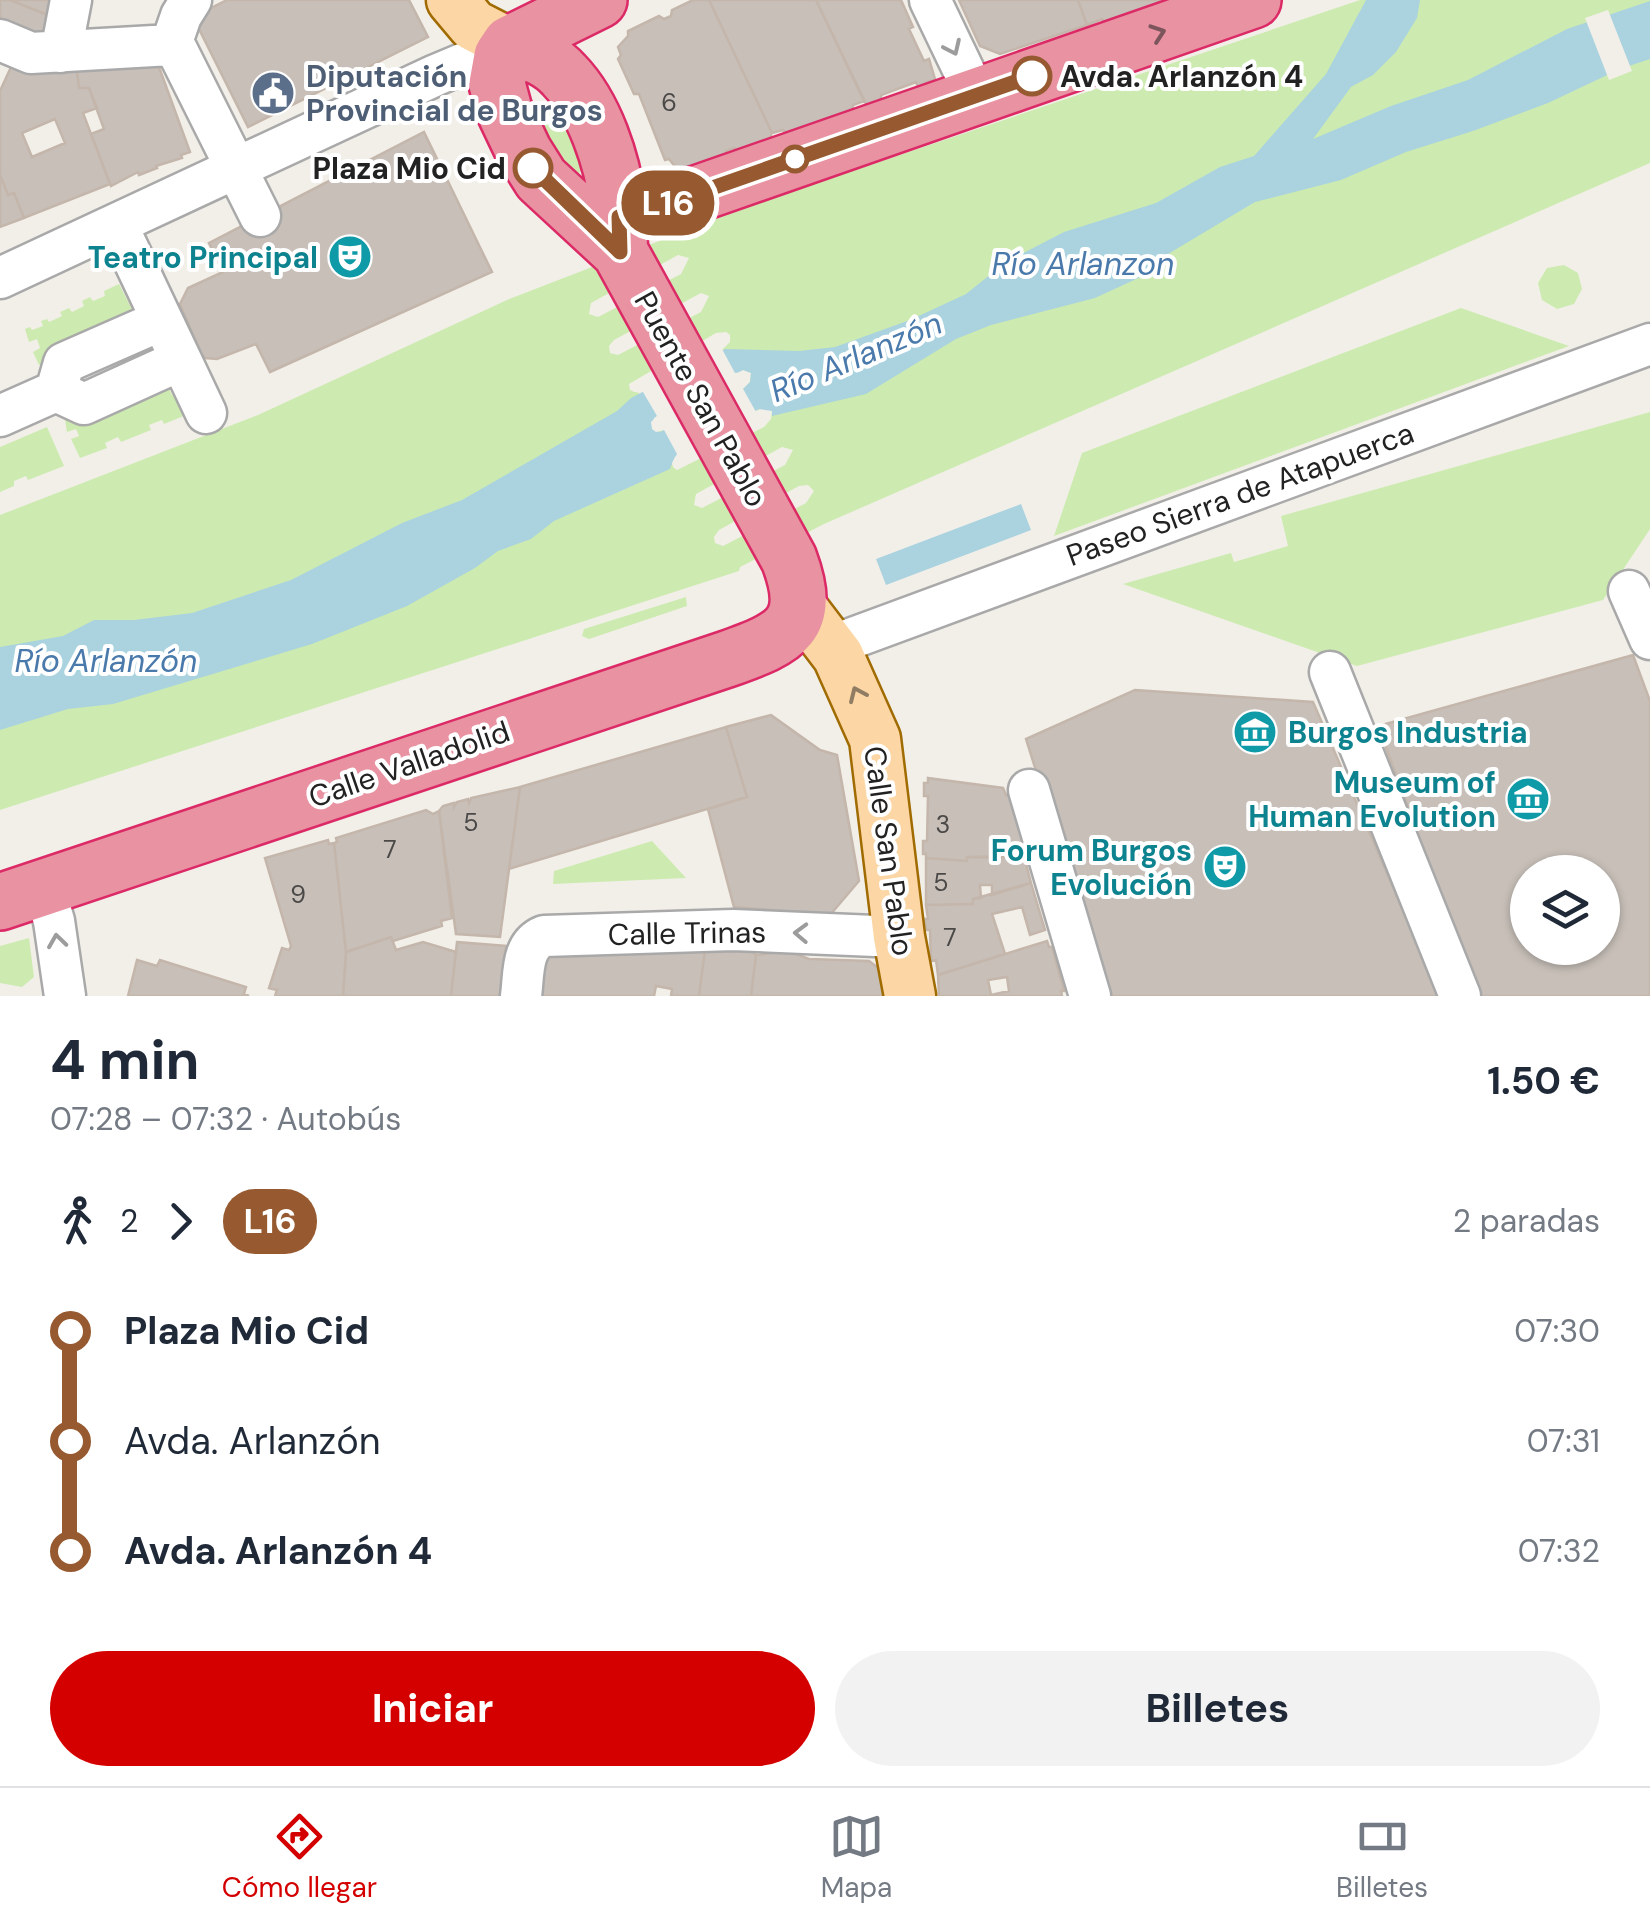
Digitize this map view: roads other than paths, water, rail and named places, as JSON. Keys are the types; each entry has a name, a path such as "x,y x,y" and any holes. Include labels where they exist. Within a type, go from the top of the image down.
{"highway":[{"path":"580,206 504,110 497,84 502,56 510,44 599,0"},
{"path":"580,206 675,201 1253,0"},
{"path":"510,44 554,65 566,76 586,108 607,157 580,206"},
{"path":"580,206 522,128 528,113 552,98 570,100 586,108"},
{"name":"Puente San Pablo","path":"580,206 782,546 816,626"},
{"name":"Calle Valladolid","path":"22,894 740,654 780,638 795,624 816,626"}],"main road":[{"path":"452,0 473,24 510,44"},
{"name":"Calle San Pablo","path":"816,626 855,687 875,740 910,996"}],"street":[{"path":"60,52 71,0"},
{"path":"930,0 976,96"},
{"path":"0,40 32,53 60,52 181,20 177,50 260,216"},
{"path":"0,278 116,225 229,155 510,44"},
{"path":"116,225 206,414"},
{"path":"56,391 64,363 162,320"},
{"name":"Paseo Sierra de Atapuerca","path":"816,626 1650,344"},
{"path":"0,416 56,391 84,404 180,360"},
{"path":"1629,591 1650,640"},
{"path":"1330,672 1460,996"},
{"path":"1029,790 1090,996"},
{"path":"22,894 54,921 66,996"},
{"name":"Calle Trinas","path":"521,996 526,952 533,940 544,936 733,930 899,936"}],"water":[{"path":"1366,0 1420,0 1417,18 1396,52 1373,75 1351,87 1313,139 1391,106 1468,80 1567,29 1650,1 1650,59 1548,103 1406,152 1341,180 1255,202 1163,257 1145,275 1095,298 991,325 956,339 866,394 772,416 772,411 759,409 675,457 670,469 554,521 531,539 498,551 407,606 312,644 113,704 68,709 0,730 0,647 63,636 94,620 192,613 291,580 402,523 462,500 617,411 631,398 725,349 799,351 835,347 910,320 966,294 1006,262 1064,232 1156,203 1220,167 1254,156 1326,74","holes":["743,370 751,373 750,382 743,389 660,432 652,429 654,418"]},
{"path":"1021,504 1031,530 886,585 876,559"}],"place":[{"name":"Avda. Arlanzón 4","path":"1032,76"},
{"name":"Diputación Provincial de Burgos","path":"273,93"},
{"name":"Plaza Mio Cid","path":"533,168"},
{"name":"Teatro Principal","path":"350,257"},
{"name":"Burgos Industria","path":"1255,732"},
{"name":"Museum of Human Evolution","path":"1528,799"},
{"name":"Forum Burgos Evolución","path":"1225,867"}],"water label":[{"name":"Río Arlanzon","path":"1083,264"},
{"name":"Río Arlanzón","path":"856,357"},
{"name":"Río Arlanzón","path":"106,661"}]}
